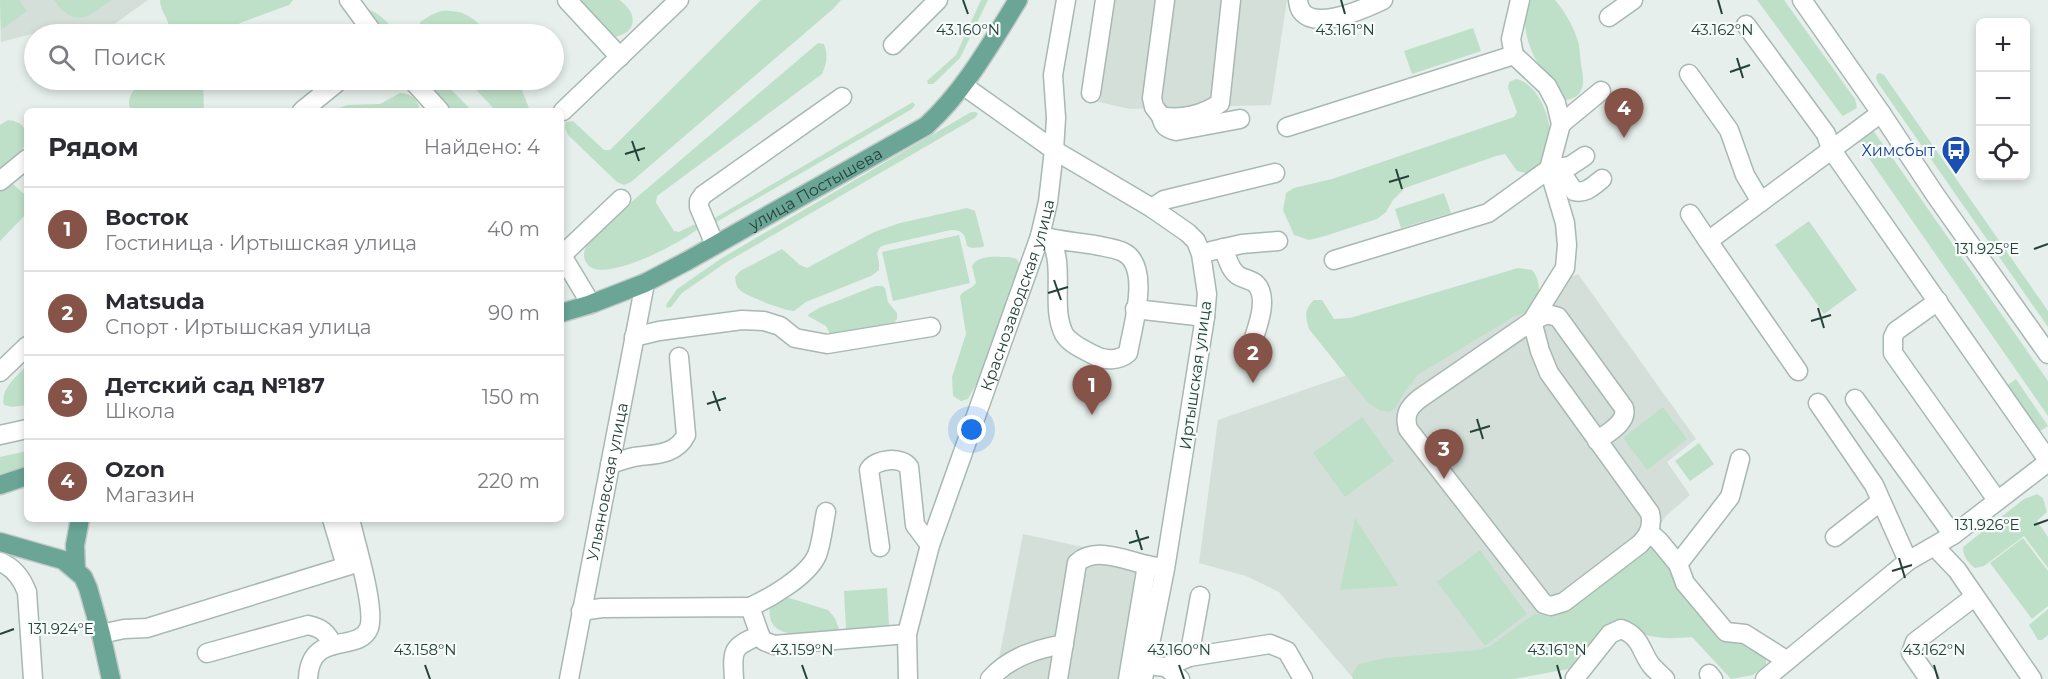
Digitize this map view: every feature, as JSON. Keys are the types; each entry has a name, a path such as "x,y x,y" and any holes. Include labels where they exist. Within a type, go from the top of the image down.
{"main road":[{"name":"улица Постышева","path":"564,312 645,283 926,126 964,86 1018,0"},
{"path":"0,485 24,477"},
{"path":"76,570 75,545 79,522"},
{"path":"0,542 63,560 83,577 101,634 111,679"}],"street":[{"path":"349,0 367,24"},
{"path":"567,0 620,57"},
{"path":"564,110 680,0"},
{"path":"893,45 938,0"},
{"name":"Краснозаводская улица","path":"908,679 907,634 930,545 1045,237 1056,118 1053,75 1066,0"},
{"path":"1091,93 1105,0"},
{"path":"1166,0 1152,98 1162,123 1167,128 1176,131 1240,118"},
{"path":"1161,116 1176,118 1204,112 1220,103 1231,0"},
{"path":"1298,0 1300,11 1304,16 1313,19 1348,15 1376,2"},
{"path":"1520,0 1512,32 1514,55 1547,86 1556,103 1561,124 1553,168 1565,223 1567,245 1565,268 1532,321 1549,373 1597,441 1650,513 1652,522 1648,532 1640,544 1564,602 1551,606 1544,604 1408,429 1406,413 1412,405 1532,321 1547,314 1558,317 1624,408 1624,418 1597,441"},
{"path":"1609,17 1633,0"},
{"path":"1802,0 1936,196 2048,354"},
{"path":"1746,25 1826,134 1831,149 2048,461 1953,535 1908,561 1765,679"},
{"path":"1287,127 1514,55"},
{"path":"1689,74 1729,130 1745,176 1761,202"},
{"name":"Иртышская улица","path":"964,86 1054,150 1152,208 1188,233 1196,242 1201,254 1207,294 1205,317 1165,569 1144,671"},
{"path":"306,108 328,90"},
{"path":"421,90 436,108"},
{"path":"1561,124 1601,91"},
{"path":"715,245 699,207 702,195 843,97"},
{"path":"1708,242 1881,113"},
{"path":"1334,260 1488,213 1553,168 1570,166 1585,156"},
{"path":"0,181 24,161"},
{"path":"1553,168 1577,192 1586,191 1602,179"},
{"path":"1152,208 1164,200 1275,173"},
{"path":"564,252 621,199"},
{"path":"1690,214 1798,371"},
{"path":"1045,237 1123,252 1137,267 1139,283 1136,309 1128,353 1124,357 1115,360 1099,358 1075,345 1065,334 1060,317 1056,258 1045,237"},
{"path":"1201,254 1263,241 1278,241"},
{"path":"1223,248 1233,272 1253,282 1260,291 1262,301 1260,315 1251,347"},
{"path":"564,260 591,304"},
{"name":"Ульяновская улица","path":"569,679 645,283"},
{"path":"1938,301 1896,331 1893,337 1893,353 1997,500"},
{"path":"1136,309 1205,317"},
{"path":"634,337 659,331 742,320 772,323 780,326 795,338 827,344 931,327"},
{"path":"0,372 24,349"},
{"path":"610,464 662,454 683,440 686,435 679,357"},
{"path":"1855,399 1953,535"},
{"path":"1818,403 1874,485 1908,561"},
{"path":"0,435 24,430"},
{"path":"1678,564 1730,497 1740,459"},
{"path":"880,547 869,470 873,464 878,462 901,460 909,467 915,525 930,545"},
{"path":"1834,537 1880,502"},
{"path":"581,611 602,608 750,607 766,600 807,568 817,553 825,512"},
{"path":"308,679 308,669 313,657 320,650 356,639 366,633 369,627 369,605 333,522"},
{"path":"350,522 353,564"},
{"path":"1648,532 1659,541 1678,564 1685,583 1726,632 1745,634 1786,660"},
{"path":"1935,547 1956,570 2032,679"},
{"path":"1058,679 1077,563 1090,555 1105,555 1165,569"},
{"path":"0,562 13,570 27,592 33,679"},
{"path":"101,634 124,629 147,628 353,564"},
{"path":"1128,679 1147,565"},
{"path":"1189,657 1200,596"},
{"path":"1929,679 1911,653 1915,642 1974,597"},
{"path":"750,607 764,642 774,645 907,634"},
{"path":"207,653 308,625 318,627 328,634 333,645"},
{"path":"1573,679 1610,634 1621,629 1637,640 1650,664 1665,679"},
{"path":"734,679 733,659 739,644 760,635"},
{"path":"990,679 1022,656 1064,644"},
{"path":"1144,671 1166,667 1189,657 1270,644 1287,651 1303,679"},
{"path":"1166,667 1180,679"}],"shaded area":[{"path":"0,0 148,0 114,24 24,24 24,36 1,42"},
{"path":"1095,0 1287,0 1271,105 1130,109 1081,98"},
{"path":"1578,274 1696,439 1667,462 1690,495 1666,516 1635,575 1489,654 1352,677 1279,592 1246,576 1199,563 1218,420 1393,359"},
{"path":"1023,534 1143,560 1123,679 995,679"}],"green space":[{"path":"0,0 19,0 27,11 1,30"},
{"path":"54,0 111,0 95,12 81,18 68,15"},
{"path":"160,0 293,0 289,5 239,24 169,24"},
{"path":"579,0 620,0 631,13 632,25 624,34 611,37"},
{"path":"761,0 841,0 631,182 624,185 617,182 568,135 565,128 566,122 573,121 604,150 610,150"},
{"path":"981,0 988,0 960,58 933,84 928,84 927,81 956,55"},
{"path":"1530,0 1555,0 1573,27 1579,45 1583,81 1581,91 1573,98 1566,100 1548,79 1533,54 1525,26"},
{"path":"1757,0 1784,0 1855,99 1857,108 1843,116 1840,113"},
{"path":"364,10 372,11 389,24 375,24"},
{"path":"441,11 462,13 479,24 420,24 431,15"},
{"path":"1473,28 1481,51 1412,74 1404,51"},
{"path":"818,43 824,44 826,52 826,63 822,74 657,196 656,203 674,231 679,232 693,225 699,228 661,251 626,265 597,269 588,265 584,252 596,232"},
{"path":"1880,73 1884,75 2048,311 2048,327 1878,83 1876,78"},
{"path":"1516,79 1532,88 1538,96 1550,127 1548,150 1530,174 1517,171 1505,154 1496,156 1405,188 1393,200 1386,212 1377,219 1309,240 1294,235 1283,210 1286,193 1294,188 1332,179 1514,117 1517,112 1508,88 1509,82"},
{"path":"134,90 203,90 204,108 130,108 130,97"},
{"path":"432,90 452,90 469,108 448,108"},
{"path":"476,90 522,90 529,108 493,108"},
{"path":"400,93 414,98 419,108 338,108 348,105 380,104"},
{"path":"913,102 915,105 912,109 713,224 713,219"},
{"path":"971,112 978,114 975,118 725,263 682,293 671,307 667,308 666,305 677,289 722,258"},
{"path":"8,120 22,126 24,146 0,172 0,125"},
{"path":"1871,130 2048,381 2048,416 1861,147 1860,138"},
{"path":"12,183 24,194 24,216 0,241 0,191"},
{"path":"1444,193 1451,213 1401,228 1395,209"},
{"path":"967,208 975,211 983,247 967,246 963,234 951,230 885,245 880,247 877,253 879,270 871,276 806,302 794,311 750,296 740,290 736,284 735,277 740,271 782,249 800,265 807,268 874,232 900,223"},
{"path":"1809,221 1857,290 1824,314 1775,245"},
{"path":"959,235 970,283 893,301 882,252"},
{"path":"989,257 1017,259 1020,265 1019,274 979,379 968,399 961,401 953,396 952,377 966,334 960,296 976,283 972,266 975,262"},
{"path":"1518,268 1532,270 1537,279 1539,290 1533,306 1419,374 1390,412 1379,410 1368,403 1309,329 1307,310 1314,300 1322,300 1334,319 1350,318"},
{"path":"875,286 885,288 888,302 897,313 897,319 891,326 831,336 826,326 808,316 819,308"},
{"path":"24,368 24,405 12,407 4,405 4,394 14,378"},
{"path":"2016,379 2048,426 2037,433 2005,387"},
{"path":"1663,407 1687,439 1647,470 1623,438"},
{"path":"1362,417 1394,461 1345,497 1313,453"},
{"path":"1699,443 1714,464 1690,481 1675,461"},
{"path":"24,452 24,470 0,477 0,457"},
{"path":"2037,494 2043,498 2047,512 2037,521 2048,537 2048,568 2024,536 1984,566 1975,568 1972,566 1965,556 1963,547 2024,499"},
{"path":"1355,518 1399,586 1340,590"},
{"path":"2023,538 2048,571 2048,606 2032,619 1990,563"},
{"path":"1651,543 1744,640 1766,656 1766,665 1753,675 1731,679 1692,637 1651,636 1629,626 1579,664 1568,669 1514,679 1353,679 1354,670 1359,664 1385,658 1478,650 1490,646 1534,614 1556,616"},
{"path":"1480,550 1527,614 1485,646 1437,582"},
{"path":"887,588 889,625 846,629 844,591"},
{"path":"786,597 828,610 835,618 839,629 837,632 804,635 782,631 770,618 770,606"},
{"path":"2048,609 2048,635 2038,640 2029,625"}],"place":[{"name":"Ozon","path":"1624,138"},
{"name":"Химсбыт","path":"1956,176"},
{"name":"Matsuda","path":"1253,383"},
{"name":"Восток","path":"1092,415"},
{"name":"Детский сад №187","path":"1444,479"}]}
